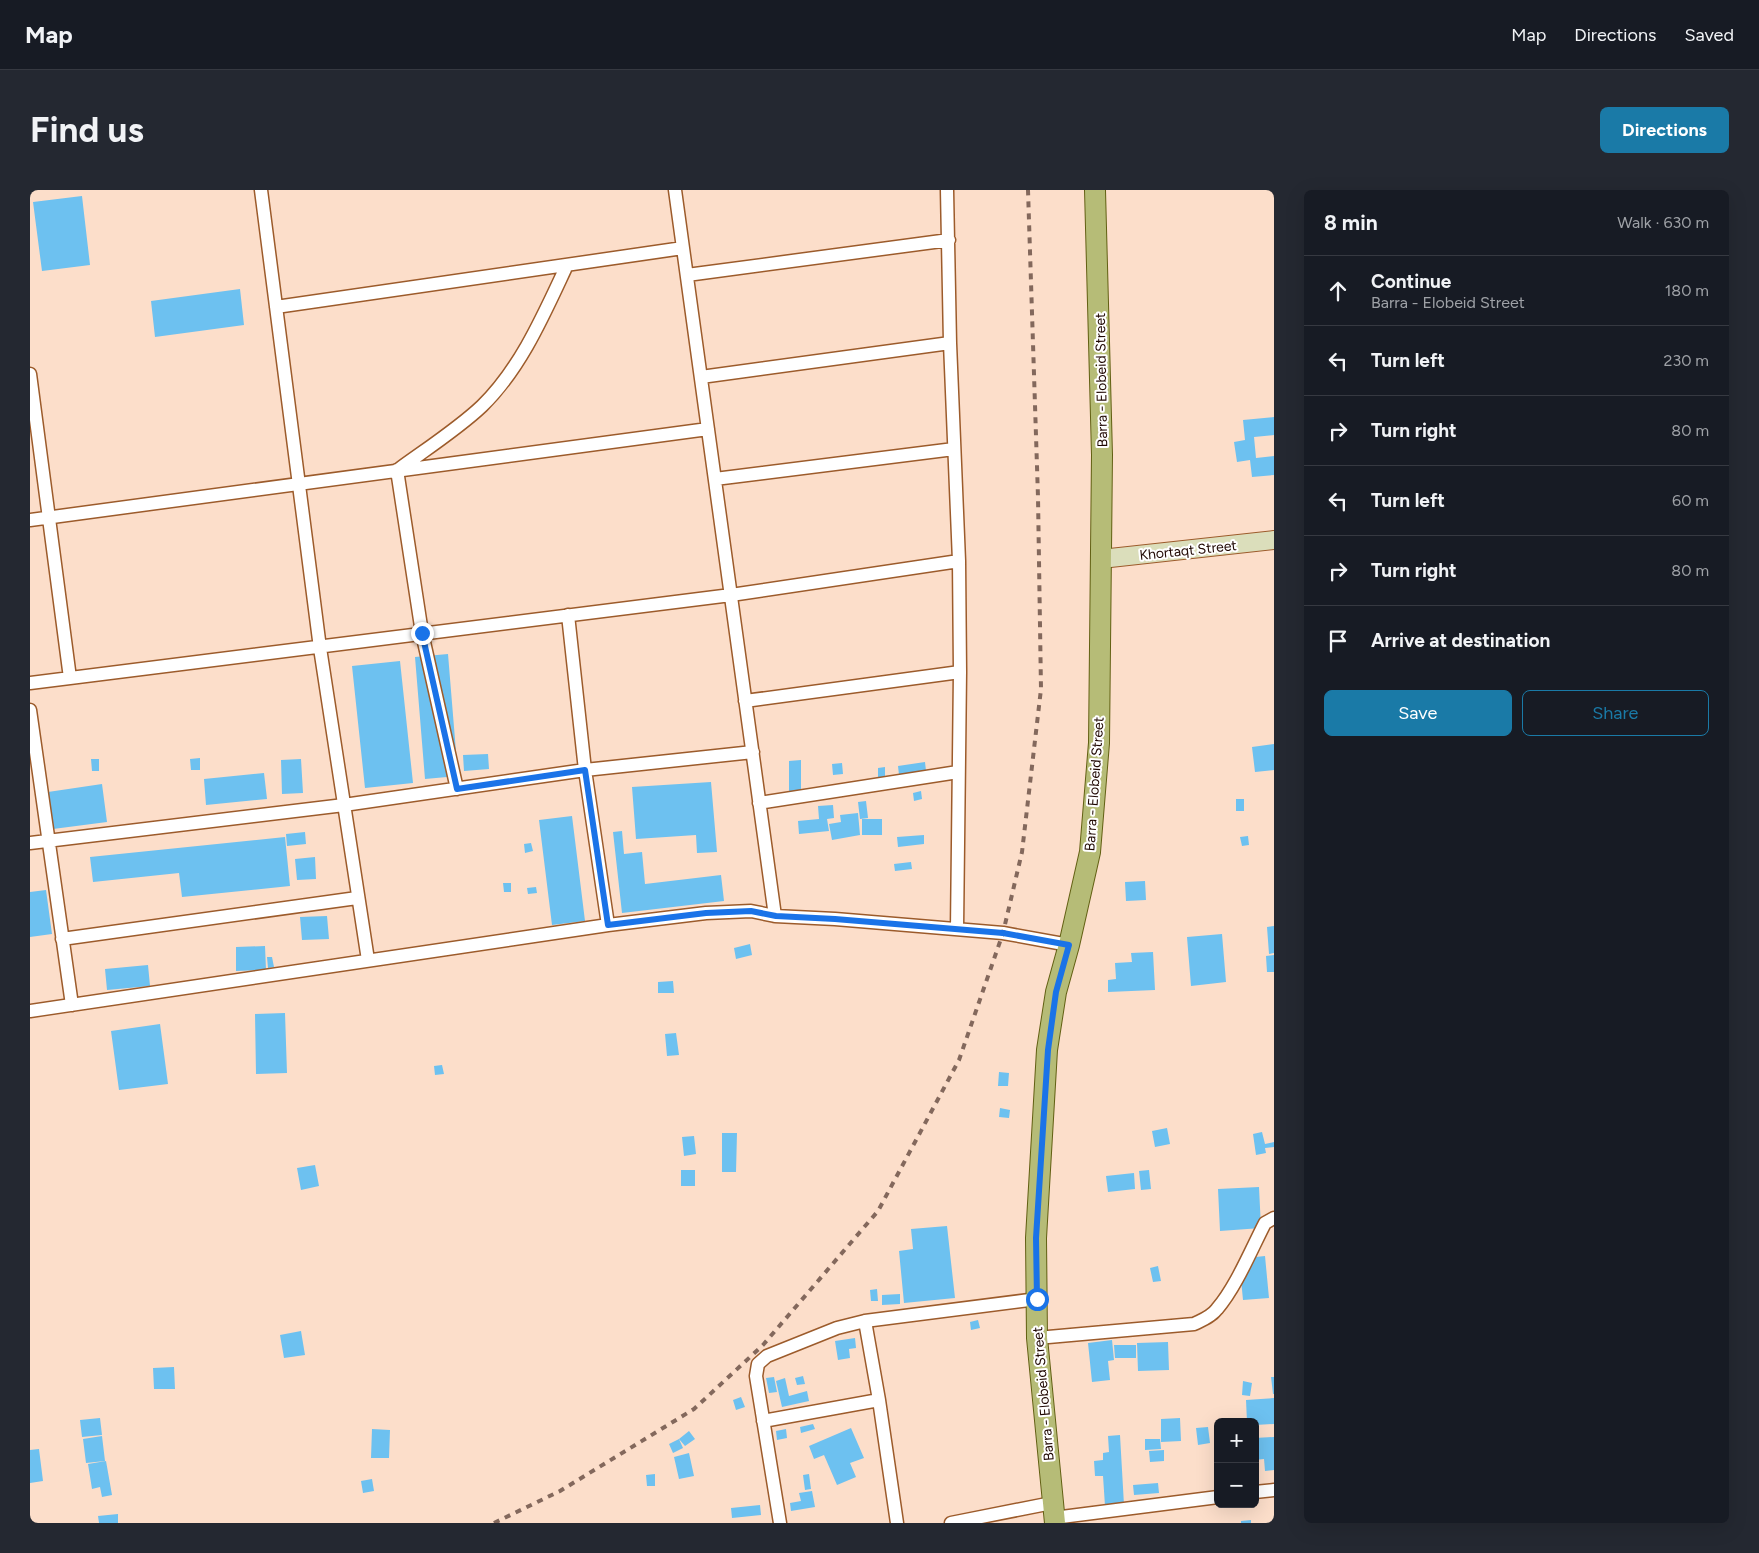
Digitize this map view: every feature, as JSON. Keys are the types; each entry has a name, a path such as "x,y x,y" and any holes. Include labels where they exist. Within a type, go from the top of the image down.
{"main road":[{"name":"Barra - Elobeid Street","path":"1054,1515 1037,1338 1036,1238 1048,1050 1056,992 1069,945 1090,852 1099,743 1102,455 1096,190"}],"street":[{"path":"261,190 320,648 368,960"},
{"path":"675,190 776,916"},
{"path":"947,190 950,343 960,561 957,929"},
{"path":"687,275 949,240"},
{"path":"276,307 683,248"},
{"path":"397,470 474,413 492,394 511,371 530,340 567,265"},
{"path":"701,377 950,343"},
{"path":"30,374 70,678"},
{"path":"30,520 708,429"},
{"path":"715,479 954,449"},
{"path":"397,470 422,633 457,789"},
{"name":"Khortaqt Street","path":"1101,559 1274,540"},
{"path":"30,683 320,648 422,633 731,594 960,561"},
{"path":"568,615 585,770 608,925"},
{"path":"745,700 960,672"},
{"path":"30,710 72,1005"},
{"path":"30,843 344,805 585,770 753,752"},
{"path":"759,803 958,772"},
{"path":"62,939 358,898"},
{"path":"30,1011 608,925 706,913 751,911 776,916 1003,933 1069,945"},
{"path":"1037,1338 1194,1324 1204,1320 1216,1310 1231,1288 1265,1223 1274,1218"},
{"path":"780,1523 756,1376 758,1364 767,1356 837,1328 865,1321 1037,1299"},
{"path":"865,1321 897,1523"},
{"path":"763,1420 879,1400"},
{"path":"1259,1492 1274,1490"},
{"path":"951,1523 1054,1515 1214,1497"}],"building":[{"path":"82,196 90,265 42,271 33,202"},
{"path":"240,289 244,325 155,337 151,301"},
{"path":"1274,417 1274,435 1254,437 1256,458 1274,456 1274,475 1252,477 1250,460 1237,462 1234,442 1245,440 1243,420"},
{"path":"448,654 458,776 425,779 415,657"},
{"path":"400,661 413,783 365,788 352,666"},
{"path":"1274,744 1274,770 1255,772 1252,747"},
{"path":"488,754 489,769 464,771 463,755"},
{"path":"200,758 200,770 191,770 190,759"},
{"path":"91,759 99,759 99,771 92,771"},
{"path":"301,759 303,793 282,794 281,760"},
{"path":"801,760 801,791 789,791 789,761"},
{"path":"925,762 926,771 899,775 898,766"},
{"path":"842,763 843,774 833,775 832,764"},
{"path":"885,767 885,777 878,777 878,768"},
{"path":"264,773 267,799 206,805 204,779"},
{"path":"711,782 717,852 697,853 696,835 636,839 632,787"},
{"path":"102,784 107,822 53,829 48,792"},
{"path":"921,791 922,799 914,801 913,793"},
{"path":"1236,799 1244,799 1244,811 1236,811"},
{"path":"866,801 868,818 860,819 858,802"},
{"path":"833,805 834,818 827,819 829,831 799,834 798,821 819,819 818,806"},
{"path":"858,813 860,835 832,840 829,824 841,822 840,815"},
{"path":"572,816 585,921 552,925 539,820"},
{"path":"862,819 882,819 882,835 862,835"},
{"path":"622,831 624,854 642,852 645,884 721,875 724,901 622,913 613,832"},
{"path":"305,832 306,844 287,846 286,834"},
{"path":"924,835 924,844 898,847 897,837"},
{"path":"1248,836 1249,845 1242,846 1240,837"},
{"path":"285,837 290,886 182,897 179,873 93,882 90,857"},
{"path":"531,843 533,851 525,853 524,844"},
{"path":"315,857 316,879 297,880 295,859"},
{"path":"911,862 912,869 895,871 894,864"},
{"path":"1145,881 1146,900 1126,901 1125,882"},
{"path":"503,883 511,883 511,892 504,892"},
{"path":"536,887 537,893 528,894 527,888"},
{"path":"46,890 52,934 30,937 30,892"},
{"path":"327,916 329,939 302,940 300,917"},
{"path":"1274,926 1274,953 1269,954 1267,927"},
{"path":"1222,934 1226,982 1191,986 1187,937"},
{"path":"750,944 752,955 736,959 734,948"},
{"path":"265,946 266,970 236,971 236,947"},
{"path":"1153,952 1155,990 1108,992 1108,980 1116,979 1115,963 1132,962 1131,953"},
{"path":"1274,955 1274,972 1267,972 1266,956"},
{"path":"267,957 272,957 274,967 268,968"},
{"path":"148,965 150,986 107,990 105,969"},
{"path":"673,981 674,993 658,993 658,982"},
{"path":"285,1013 287,1073 256,1074 255,1014"},
{"path":"160,1024 168,1084 119,1090 111,1031"},
{"path":"676,1033 679,1055 667,1056 665,1034"},
{"path":"442,1065 444,1074 435,1075 434,1066"},
{"path":"999,1072 1009,1073 1008,1086 998,1086"},
{"path":"1000,1108 1010,1110 1009,1118 999,1117"},
{"path":"1167,1128 1170,1144 1155,1147 1152,1131"},
{"path":"1262,1132 1265,1144 1274,1142 1274,1147 1265,1148 1266,1153 1256,1155 1253,1134"},
{"path":"722,1133 737,1133 736,1172 722,1172"},
{"path":"694,1136 696,1154 684,1156 682,1137"},
{"path":"315,1165 319,1186 301,1190 297,1168"},
{"path":"681,1170 695,1170 695,1186 681,1186"},
{"path":"1149,1170 1151,1189 1141,1190 1139,1171"},
{"path":"1134,1173 1135,1189 1108,1192 1106,1176"},
{"path":"1259,1187 1261,1228 1220,1231 1218,1189"},
{"path":"947,1226 955,1298 904,1303 899,1251 913,1249 911,1229"},
{"path":"1265,1256 1269,1298 1243,1300 1240,1269 1246,1258"},
{"path":"1158,1266 1161,1281 1153,1282 1150,1268"},
{"path":"877,1289 878,1301 871,1301 870,1290"},
{"path":"900,1294 900,1304 882,1305 882,1295"},
{"path":"978,1320 980,1328 971,1330 970,1322"},
{"path":"301,1331 305,1355 284,1358 280,1335"},
{"path":"855,1338 856,1348 849,1349 850,1358 838,1360 835,1341"},
{"path":"1112,1340 1114,1360 1108,1361 1110,1380 1092,1382 1088,1343"},
{"path":"1168,1342 1169,1370 1138,1371 1137,1343"},
{"path":"1114,1345 1136,1345 1136,1358 1115,1358"},
{"path":"174,1367 175,1389 154,1389 153,1368"},
{"path":"803,1376 805,1384 797,1385 795,1378"},
{"path":"774,1377 777,1392 769,1393 766,1378"},
{"path":"1271,1377 1274,1377 1274,1394 1273,1394"},
{"path":"785,1378 789,1396 807,1391 809,1401 782,1407 776,1381"},
{"path":"1243,1381 1252,1383 1250,1396 1242,1395"},
{"path":"741,1397 745,1407 736,1410 733,1400"},
{"path":"1274,1398 1274,1424 1259,1425 1259,1418 1247,1418 1246,1400"},
{"path":"100,1418 102,1435 82,1437 80,1420"},
{"path":"1180,1418 1181,1441 1161,1442 1161,1419"},
{"path":"813,1424 815,1429 801,1433 800,1427"},
{"path":"1208,1427 1210,1443 1198,1445 1196,1428"},
{"path":"851,1428 864,1458 850,1463 856,1477 837,1485 824,1455 814,1459 809,1446"},
{"path":"372,1429 390,1430 389,1458 371,1458"},
{"path":"786,1429 787,1438 777,1440 776,1431"},
{"path":"689,1431 695,1439 685,1446 679,1439"},
{"path":"1120,1435 1124,1505 1105,1506 1103,1476 1095,1476 1094,1461 1103,1460 1103,1453 1109,1452 1108,1436"},
{"path":"102,1436 105,1461 86,1463 83,1439"},
{"path":"1274,1437 1274,1470 1265,1471 1264,1459 1259,1460 1259,1438"},
{"path":"679,1439 683,1448 673,1453 669,1444"},
{"path":"1145,1439 1160,1439 1161,1449 1145,1450"},
{"path":"39,1449 43,1481 30,1483 30,1450"},
{"path":"1164,1450 1164,1461 1150,1462 1149,1451"},
{"path":"689,1453 694,1476 679,1479 674,1457"},
{"path":"106,1461 112,1495 102,1497 100,1487 92,1489 88,1464"},
{"path":"655,1474 655,1486 647,1486 646,1475"},
{"path":"809,1474 811,1489 805,1490 803,1475"},
{"path":"372,1479 374,1491 363,1493 361,1481"},
{"path":"1158,1483 1159,1493 1134,1495 1133,1485"},
{"path":"812,1491 815,1507 791,1511 790,1503 801,1501 799,1493"},
{"path":"760,1505 761,1515 732,1518 731,1508"},
{"path":"118,1514 118,1523 99,1523 98,1516"},
{"path":"1251,1520 1251,1523 1241,1523 1241,1521"}],"railway":[{"path":"494,1523 560,1491 694,1409 763,1345 878,1211 959,1060 1003,933 1022,852 1041,689 1038,497 1028,190"}],"route":[{"path":"422,633 457,789 585,770 608,925 706,913 751,911 776,916 1003,933 1069,945 1056,992 1048,1050 1036,1238 1037,1299"}]}
